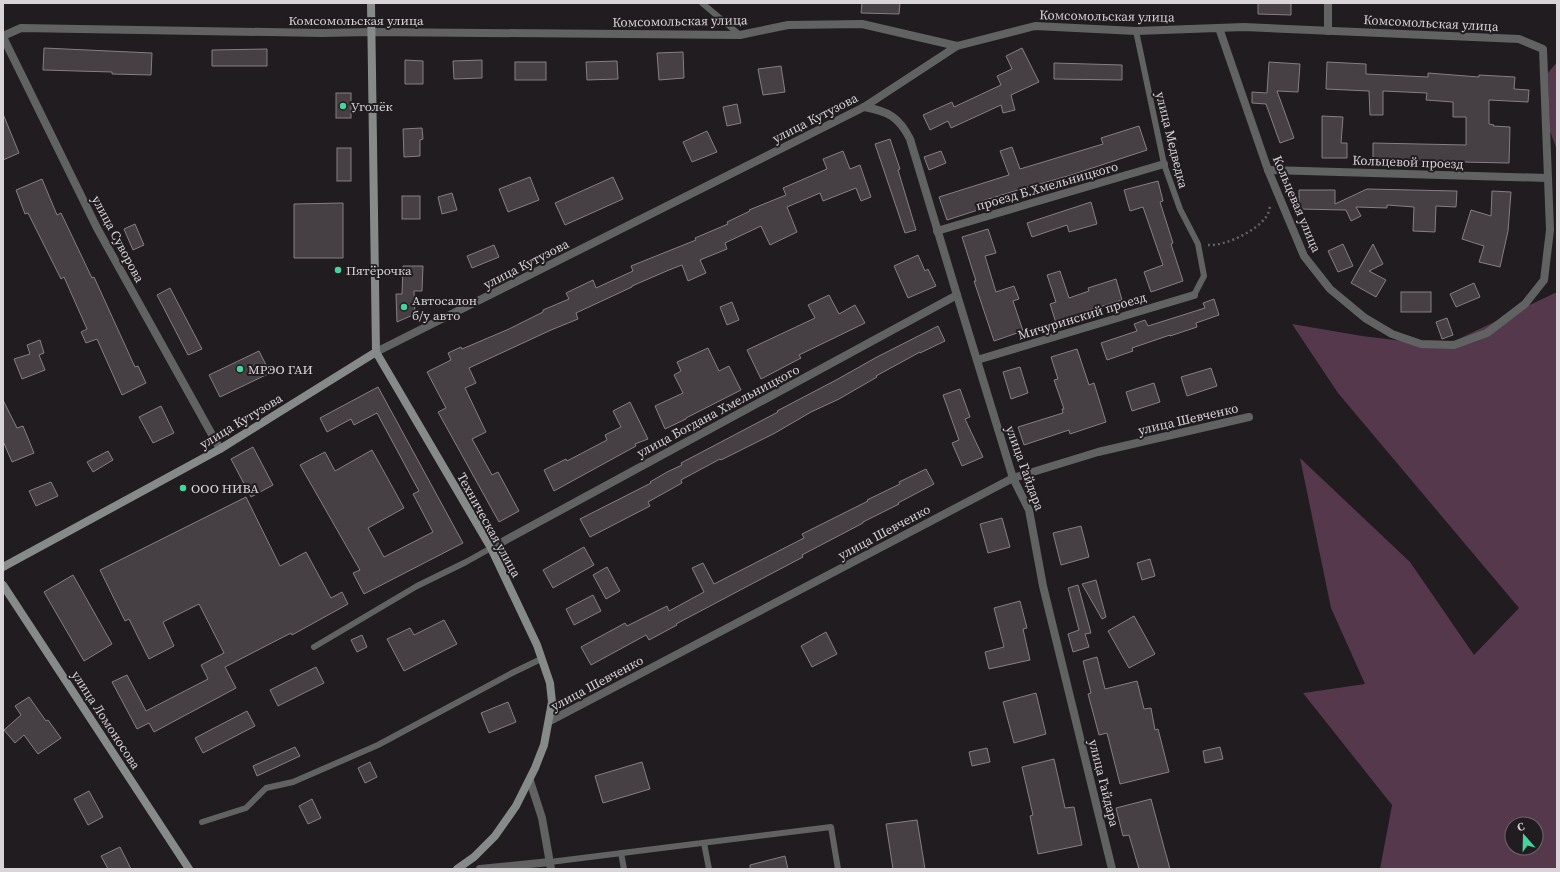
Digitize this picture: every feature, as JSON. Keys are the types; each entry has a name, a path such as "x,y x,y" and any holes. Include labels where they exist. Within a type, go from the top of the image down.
{"main road":[{"path":"371,3 376,352"},
{"name":"улица Кутузова","path":"3,567 220,449 376,352"},
{"name":"Техническая улица","path":"376,352 491,548 537,645 550,683 552,702 550,721 544,745 530,781 516,806 495,836 474,856 457,869"},
{"name":"улица Ломоносова","path":"3,585 189,869"}],"street":[{"path":"1328,3 1328,31"},
{"name":"Комсомольская улица","path":"3,36 21,28 322,33 371,32 740,35 788,25 862,24 957,46 1035,26 1136,31 1244,27 1519,39 1543,49"},
{"name":"Кольцевая улица","path":"1219,28 1268,170 1304,256 1330,289 1365,318 1392,334 1421,344 1454,345 1487,333 1525,304 1544,280 1550,230 1543,49"},
{"name":"улица Суворова","path":"3,36 97,228 220,449"},
{"name":"улица Кутузова","path":"376,352 864,107 957,46"},
{"name":"улица Гайдара","path":"864,107 881,110 903,126 910,139 1013,478 1029,510 1043,586 1112,869"},
{"name":"проезд Б.Хмельницкого","path":"938,231 1164,164"},
{"name":"Кольцевой проезд","path":"1268,170 1547,178"},
{"name":"улица Богдана Хмельницкого","path":"491,548 957,295"},
{"name":"Мичуринский проезд","path":"976,360 1194,295"},
{"name":"улица Шевченко","path":"550,721 1013,478 1098,452 1249,417"},
{"path":"480,869 550,866 542,818 530,781"}],"lane":[{"path":"702,3 740,35"},
{"name":"улица Медведка","path":"1136,31 1164,164 1180,209 1198,244 1204,276 1194,295"},
{"path":"314,647 417,586 491,548"},
{"path":"202,822 246,808 266,788 293,782 378,746 504,677 542,659"},
{"path":"550,866 621,853 831,827 838,869"},
{"path":"704,843 709,869"},
{"path":"621,853 624,869"}],"path":[{"path":"1198,244 1212,245 1233,241 1252,229 1267,216 1276,188"}],"shaded area":[{"path":"1557,62 1557,150 1550,131 1548,73"},
{"path":"1557,292 1557,869 1380,869 1392,805 1303,693 1365,684 1331,608 1300,458 1410,562 1474,655 1519,608 1338,393 1292,324 1362,336 1444,346"}],"building":[{"path":"862,3 900,3 899,14 861,13"},
{"path":"1258,3 1291,3 1291,15 1258,14"},
{"path":"44,48 152,53 151,75 43,70"},
{"path":"1022,48 1039,82 1011,95 1015,110 1003,113 1001,105 951,128 948,121 930,130 923,115 952,102 954,107 1001,85 997,76 1012,69 1006,56"},
{"path":"267,49 267,66 212,66 212,50"},
{"path":"683,52 684,78 659,80 657,53"},
{"path":"405,60 423,61 423,84 405,84"},
{"path":"482,60 482,78 454,79 453,61"},
{"path":"617,61 618,79 587,80 586,62"},
{"path":"515,62 546,62 546,80 515,80"},
{"path":"1269,62 1300,64 1298,92 1277,91 1294,138 1280,143 1266,104 1252,103 1252,92 1267,93"},
{"path":"1327,62 1366,64 1366,74 1428,77 1428,73 1479,77 1479,75 1515,77 1514,89 1529,90 1528,102 1489,100 1489,124 1494,125 1493,126 1510,127 1509,163 1462,162 1462,166 1451,166 1451,161 1373,159 1373,143 1466,145 1466,117 1453,117 1453,102 1426,100 1427,93 1383,91 1383,115 1370,115 1369,91 1326,89"},
{"path":"1054,63 1122,65 1122,80 1054,79"},
{"path":"781,66 785,92 763,95 758,69"},
{"name":"Уголёк","path":"336,93 351,93 351,118 336,118"},
{"path":"737,104 741,123 727,126 723,107"},
{"path":"3,114 19,153 3,160"},
{"path":"1322,116 1343,117 1341,143 1347,143 1347,158 1322,158"},
{"path":"1139,126 1147,150 1068,176 979,202 981,209 947,220 939,197 1009,175 1000,151 1012,147 1020,169 1103,144 1101,138"},
{"path":"422,128 423,139 420,140 420,156 404,157 403,129"},
{"path":"707,131 717,152 692,162 683,142"},
{"path":"890,139 900,169 898,170 916,230 905,233 875,144"},
{"path":"337,148 351,148 351,181 337,181"},
{"path":"843,151 850,169 860,165 871,197 861,201 856,188 823,201 820,193 787,207 797,232 770,245 761,226 725,243 727,249 700,260 706,273 688,281 682,265 669,270 576,313 578,319 469,368 476,383 465,388 486,432 472,439 492,475 498,472 519,511 499,522 438,412 446,408 427,372 451,360 448,353 461,347 462,349 509,329 543,312 543,310 569,299 566,293 593,280 596,288 633,271 631,266 696,240 695,238 728,224 727,222 750,211 749,210 786,195 783,188 827,169 823,159"},
{"path":"941,151 946,163 929,170 924,157"},
{"path":"530,177 539,200 508,212 499,189"},
{"path":"613,177 623,199 565,225 555,203"},
{"path":"42,179 57,215 61,213 92,278 94,277 135,367 138,366 146,383 122,395 97,339 86,343 81,332 87,329 64,277 61,279 28,213 25,214 16,190"},
{"path":"1158,181 1163,201 1160,202 1183,281 1151,292 1144,272 1163,265 1143,207 1130,211 1124,190"},
{"path":"1367,189 1457,191 1456,207 1436,206 1435,232 1413,231 1414,207 1387,205 1387,208 1356,207 1361,216 1351,221 1346,210 1299,209 1299,190 1335,190 1335,204"},
{"path":"1492,191 1511,192 1508,231 1500,267 1479,262 1484,246 1462,239 1471,210 1491,216"},
{"path":"452,193 457,210 442,214 438,197"},
{"path":"402,196 420,196 420,219 402,219"},
{"path":"1091,202 1097,224 1069,232 1067,225 1032,237 1027,223"},
{"path":"343,203 343,258 294,258 294,204"},
{"path":"135,224 144,245 133,250 124,229"},
{"path":"988,229 996,253 985,256 996,292 1014,286 1019,299 1013,301 1023,331 994,341 974,281 976,281 962,237"},
{"path":"1343,244 1353,266 1338,272 1328,251"},
{"path":"1373,244 1383,264 1369,271 1386,280 1376,297 1351,283"},
{"path":"494,245 499,257 472,268 467,256"},
{"path":"918,255 925,271 928,269 936,286 908,298 894,266"},
{"path":"403,266 423,266 422,291 414,291 415,314 397,322 396,294 402,294"},
{"path":"1060,271 1069,298 1089,291 1088,288 1116,279 1122,300 1056,323 1050,304 1056,302 1047,275"},
{"path":"1474,283 1480,297 1456,307 1450,294"},
{"path":"170,288 202,349 188,355 157,295"},
{"path":"1401,292 1431,292 1431,312 1401,312"},
{"path":"829,295 839,314 855,305 865,323 799,355 801,358 761,379 747,350 815,318 808,305"},
{"path":"1214,299 1219,315 1196,323 1197,327 1132,348 1133,351 1107,360 1101,343 1137,331 1134,324 1145,320 1148,326 1205,308 1203,303"},
{"path":"732,302 739,320 727,325 720,307"},
{"path":"1447,318 1453,335 1442,339 1436,322"},
{"path":"938,326 945,341 920,352 876,376 877,377 839,399 811,412 775,433 721,460 720,459 681,480 682,483 648,502 650,506 590,537 580,519 651,483 650,482 667,472 682,465 681,463 778,412 777,411 877,357"},
{"path":"40,340 44,353 39,355 45,370 22,379 14,359 30,354 27,345"},
{"path":"708,348 719,371 729,366 741,390 665,429 655,406 683,393 674,375 681,371 677,362"},
{"path":"1077,349 1089,385 1094,383 1106,422 1070,434 1069,430 1024,445 1018,427 1063,413 1062,409 1064,409 1054,380 1058,379 1051,357"},
{"path":"259,351 270,373 220,397 209,375"},
{"path":"1020,367 1028,393 1011,399 1003,372"},
{"path":"1211,368 1217,386 1187,396 1181,377"},
{"path":"1154,383 1160,402 1132,411 1126,392"},
{"path":"378,387 463,543 364,594 353,573 360,570 300,465 325,452 335,471 372,450 404,508 368,528 384,557 433,532 413,494 419,491 377,413 354,425 351,419 327,432 320,418"},
{"path":"960,389 970,417 965,419 983,457 962,466 952,443 959,440 943,395"},
{"path":"3,400 17,428 23,426 34,453 12,462 3,441"},
{"path":"630,402 648,439 635,444 636,446 554,491 544,470 566,459 567,461 607,440 605,435 621,427 613,411"},
{"path":"161,406 174,433 153,443 139,417"},
{"path":"253,447 273,485 251,497 231,459"},
{"path":"108,451 113,460 93,472 87,462"},
{"path":"926,469 934,484 649,640 646,635 591,665 581,647 625,623 627,626 667,606 669,611 704,592 692,568 703,563 714,584 804,538 802,534 868,501 867,500 900,484 899,482"},
{"path":"51,482 58,496 36,506 29,491"},
{"path":"246,497 280,566 306,552 331,598 342,592 348,604 292,635 291,633 225,667 236,688 154,732 149,723 137,729 112,682 127,675 146,711 208,679 201,665 224,653 199,604 163,622 174,646 149,659 129,619 125,621 100,570"},
{"path":"1002,518 1010,547 988,553 980,524"},
{"path":"1081,526 1089,557 1061,565 1053,533"},
{"path":"584,547 594,565 553,588 543,570"},
{"path":"1150,559 1155,576 1142,580 1137,563"},
{"path":"607,567 620,591 606,599 593,575"},
{"path":"73,575 112,644 84,661 44,592"},
{"path":"1096,580 1106,617 1102,619 1082,584"},
{"path":"1078,585 1091,633 1085,634 1089,647 1073,652 1068,634 1079,630 1068,588"},
{"path":"593,595 601,611 574,625 566,609"},
{"path":"1020,601 1027,628 1023,629 1030,660 989,669 985,652 1004,647 994,608"},
{"path":"1134,616 1155,654 1129,668 1108,631"},
{"path":"444,620 457,644 404,671 387,639 410,628 414,635"},
{"path":"826,632 837,654 812,667 801,646"},
{"path":"362,635 367,647 357,652 351,640"},
{"path":"1097,657 1105,689 1137,681 1144,709 1151,708 1155,730 1158,729 1169,772 1120,784 1107,733 1099,735 1088,694 1091,693 1083,661"},
{"path":"316,667 324,683 278,706 270,690"},
{"path":"1036,693 1046,734 1014,743 1003,702"},
{"path":"29,697 46,721 48,720 61,738 38,754 24,735 15,743 4,730 21,715 15,706"},
{"path":"508,702 516,722 489,733 481,713"},
{"path":"247,711 255,726 203,753 195,738"},
{"path":"295,747 300,756 257,776 253,766"},
{"path":"1220,747 1223,759 1205,763 1203,751"},
{"path":"987,748 990,762 972,766 969,752"},
{"path":"1054,759 1065,808 1074,807 1082,845 1038,854 1030,816 1033,815 1022,767"},
{"path":"370,762 377,777 365,783 358,768"},
{"path":"642,762 650,789 603,803 595,776"},
{"path":"89,791 103,817 88,825 74,799"},
{"path":"312,799 321,818 308,824 299,806"},
{"path":"1151,799 1170,869 1139,869 1129,835 1123,836 1116,808"},
{"path":"917,820 925,869 893,869 886,824"},
{"path":"120,847 131,869 108,869 101,856"},
{"path":"785,856 788,869 750,869 750,865"}],"place":[{"name":"Уголёк","path":"343,106"},
{"name":"Пятёрочка","path":"338,270"},
{"name":"Автосалон б/у авто","path":"404,307"},
{"name":"МРЭО ГАИ","path":"240,369"},
{"name":"ООО НИВА","path":"183,488"}]}
